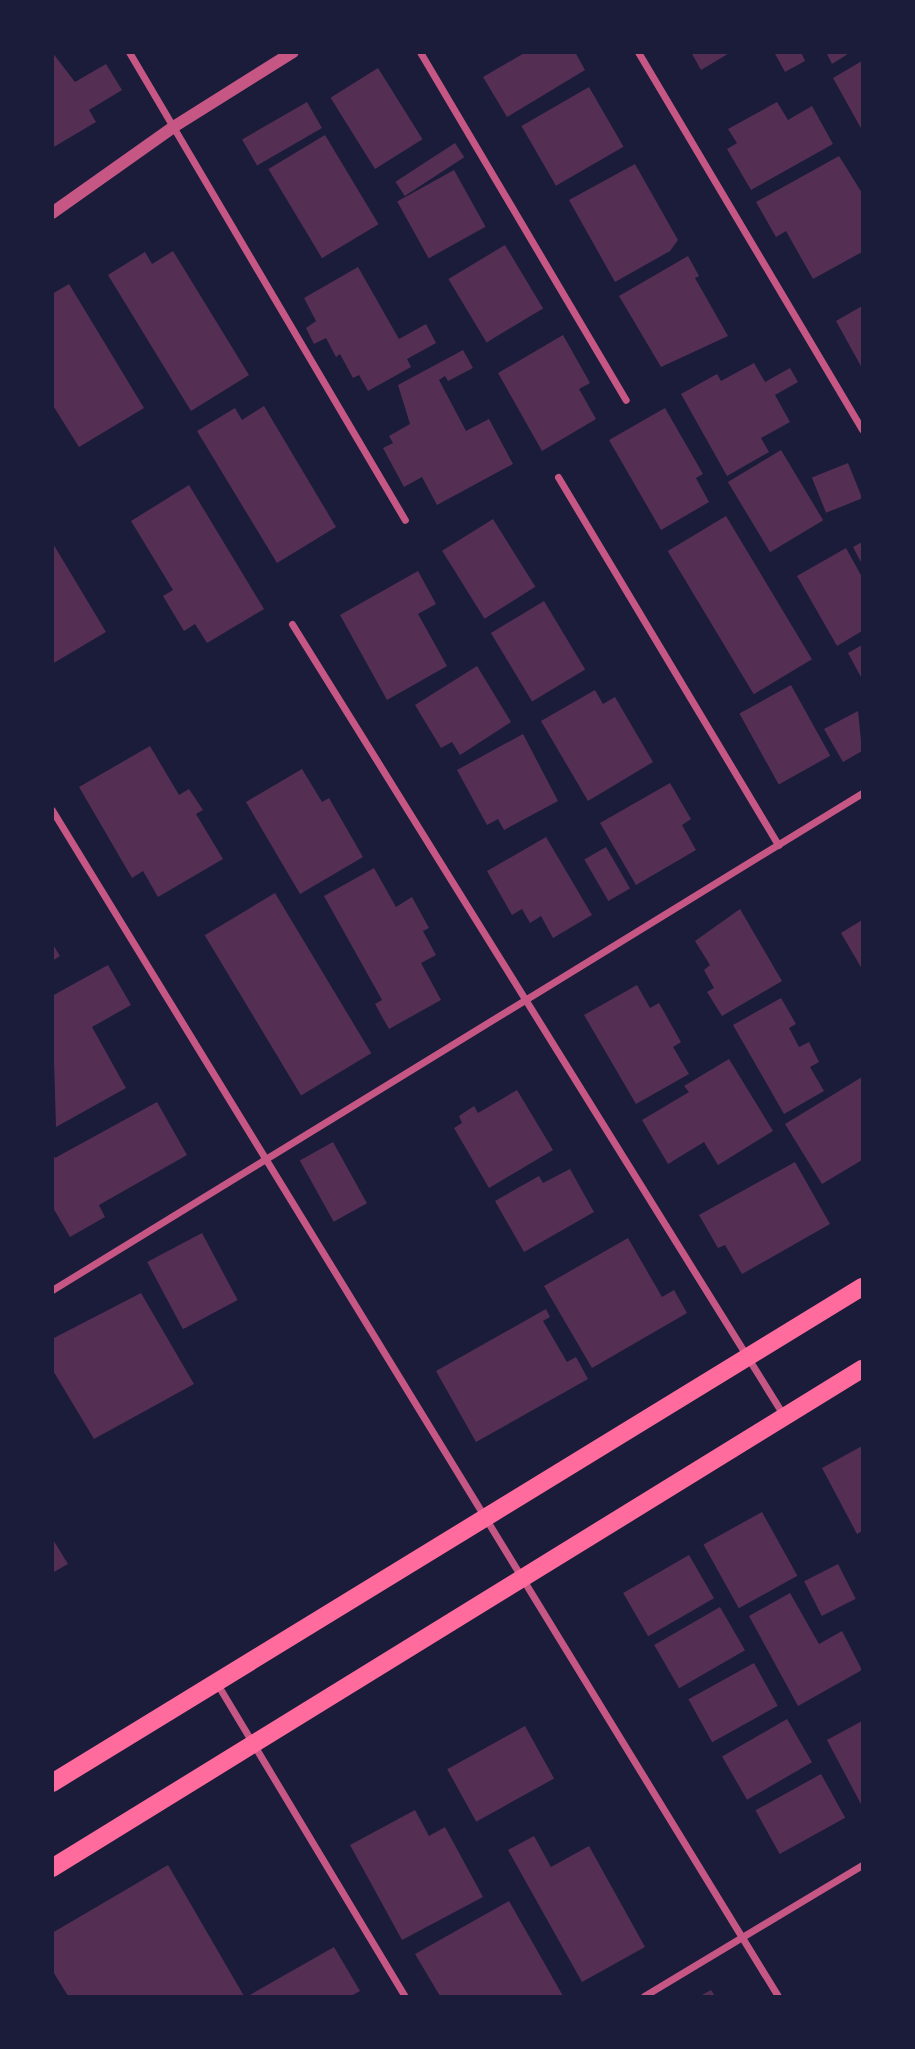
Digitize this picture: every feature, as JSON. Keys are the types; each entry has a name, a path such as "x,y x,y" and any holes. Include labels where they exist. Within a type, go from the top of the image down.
{"main road":[{"path":"52,1783 746,1356 863,1287"},
{"path":"52,1868 863,1369"}],"street":[{"path":"130,52 405,520"},
{"path":"52,213 175,126 293,52"},
{"path":"420,52 626,400"},
{"path":"638,52 863,429"},
{"path":"558,477 778,845"},
{"path":"292,624 784,1417"},
{"path":"52,1290 863,793"},
{"path":"52,810 269,1158 484,1518 778,1997"},
{"path":"216,1682 405,1997"},
{"path":"644,1997 863,1865"}],"building":[{"path":"52,52 75,82 106,64 122,90 89,110 96,122 52,148"},
{"path":"526,52 575,52 585,70 507,117 483,77"},
{"path":"691,52 731,52 701,70"},
{"path":"774,52 801,52 805,61 785,72"},
{"path":"826,52 851,52 832,64"},
{"path":"862,61 862,130 833,78"},
{"path":"378,68 423,139 375,169 331,98"},
{"path":"589,87 624,147 556,186 521,126"},
{"path":"307,102 322,128 257,165 242,140"},
{"path":"777,102 788,120 812,106 833,144 751,190 727,149 737,143 728,129"},
{"path":"325,135 379,224 322,258 268,169"},
{"path":"455,143 464,157 405,196 395,182"},
{"path":"839,156 862,193 862,252 813,279 786,231 776,237 756,202"},
{"path":"635,164 678,240 670,251 615,282 569,200"},
{"path":"454,170 486,227 429,258 397,202"},
{"path":"505,245 543,308 487,342 448,279"},
{"path":"173,251 249,375 191,411 108,275 145,252 152,264"},
{"path":"688,256 699,276 695,278 728,336 661,367 619,296"},
{"path":"358,267 399,339 426,324 436,343 407,359 411,367 368,391 359,375 353,378 340,354 336,357 326,338 314,344 306,328 316,321 304,298"},
{"path":"69,284 144,408 79,447 52,404 52,294"},
{"path":"862,306 862,368 836,321"},
{"path":"563,335 590,383 579,389 596,419 542,451 498,373"},
{"path":"463,350 473,368 448,381 445,376 439,380 466,431 489,419 513,464 437,505 422,477 404,487 383,448 393,443 389,436 410,424 398,385"},
{"path":"754,363 765,382 790,368 798,382 775,395 790,422 761,438 769,452 727,476 681,394 717,374 721,381"},
{"path":"264,406 336,527 277,563 197,431 235,408 242,420"},
{"path":"665,408 703,474 696,478 709,502 661,530 609,440"},
{"path":"781,450 823,520 770,552 728,482"},
{"path":"848,463 862,498 826,513 812,478"},
{"path":"189,485 264,609 207,643 195,624 184,631 163,596 173,590 131,521"},
{"path":"726,516 812,659 754,694 668,551"},
{"path":"493,519 535,587 485,619 442,551"},
{"path":"52,542 106,632 52,664"},
{"path":"862,542 862,564 853,547"},
{"path":"846,548 862,577 862,631 837,646 797,576"},
{"path":"418,571 436,604 418,614 447,666 387,700 340,615"},
{"path":"544,601 585,670 532,702 491,633"},
{"path":"862,645 862,679 848,653"},
{"path":"477,666 511,722 460,755 452,742 441,748 415,705"},
{"path":"791,685 830,756 779,784 739,714"},
{"path":"595,690 603,704 615,697 653,762 588,801 541,721"},
{"path":"858,711 862,751 843,762 824,729"},
{"path":"523,734 558,801 504,830 498,819 487,825 457,770"},
{"path":"150,746 179,795 189,789 203,810 196,814 223,859 158,897 143,871 132,878 79,787"},
{"path":"302,769 322,802 329,798 363,857 300,894 246,802"},
{"path":"670,783 691,819 682,825 696,850 636,885 600,823"},
{"path":"546,837 592,915 553,938 541,916 530,923 522,909 512,915 487,871"},
{"path":"606,847 630,889 608,901 584,860"},
{"path":"374,868 396,907 412,897 429,928 423,931 436,955 421,963 441,1000 389,1029 375,1004 382,1000 324,896"},
{"path":"275,893 371,1053 301,1096 205,935"},
{"path":"740,909 782,981 722,1016 707,992 714,988 704,970 710,965 695,941"},
{"path":"862,920 862,969 841,933"},
{"path":"52,943 60,956 52,961"},
{"path":"108,965 131,1005 92,1027 126,1088 56,1127 52,996"},
{"path":"637,985 650,1008 659,1003 681,1042 673,1047 689,1074 636,1104 584,1015"},
{"path":"781,998 796,1024 789,1028 799,1047 809,1042 819,1062 810,1067 824,1091 784,1114 733,1025"},
{"path":"729,1059 773,1131 718,1165 704,1142 668,1164 642,1120 689,1092 684,1086"},
{"path":"862,1077 862,1160 822,1184 785,1124"},
{"path":"517,1090 553,1150 489,1188 454,1128 462,1123 459,1116 474,1106 478,1113"},
{"path":"157,1102 187,1155 99,1205 105,1217 70,1237 52,1206 52,1153 55,1158"},
{"path":"333,1142 367,1203 334,1222 300,1160"},
{"path":"795,1162 830,1224 742,1274 725,1245 718,1248 699,1215"},
{"path":"570,1169 594,1212 524,1252 495,1201 539,1176 543,1183"},
{"path":"202,1233 238,1300 183,1329 147,1262"},
{"path":"628,1238 662,1297 674,1290 687,1313 592,1368 544,1286"},
{"path":"141,1293 194,1384 94,1439 52,1369 52,1339"},
{"path":"546,1309 550,1317 543,1321 567,1362 576,1357 588,1379 476,1442 436,1371"},
{"path":"862,1446 862,1531 857,1534 822,1468"},
{"path":"762,1512 797,1576 739,1608 703,1544"},
{"path":"52,1538 68,1564 52,1573"},
{"path":"689,1555 714,1598 648,1636 623,1593"},
{"path":"838,1564 856,1599 822,1616 804,1581"},
{"path":"790,1593 819,1644 842,1631 862,1670 798,1706 749,1616"},
{"path":"720,1607 745,1650 679,1688 654,1645"},
{"path":"754,1663 778,1706 712,1742 688,1699"},
{"path":"787,1719 812,1762 747,1800 722,1756"},
{"path":"862,1721 862,1806 827,1740"},
{"path":"525,1726 554,1778 476,1822 447,1769"},
{"path":"821,1774 845,1818 780,1854 755,1810"},
{"path":"415,1810 429,1836 445,1827 483,1897 402,1940 350,1845"},
{"path":"534,1836 551,1867 589,1846 645,1947 582,1982 508,1850"},
{"path":"168,1865 244,1996 68,1996 52,1970 52,1933"},
{"path":"509,1901 563,1996 440,1996 415,1954"},
{"path":"334,1947 360,1991 351,1996 248,1996"},
{"path":"711,1990 715,1996 700,1996"}]}
